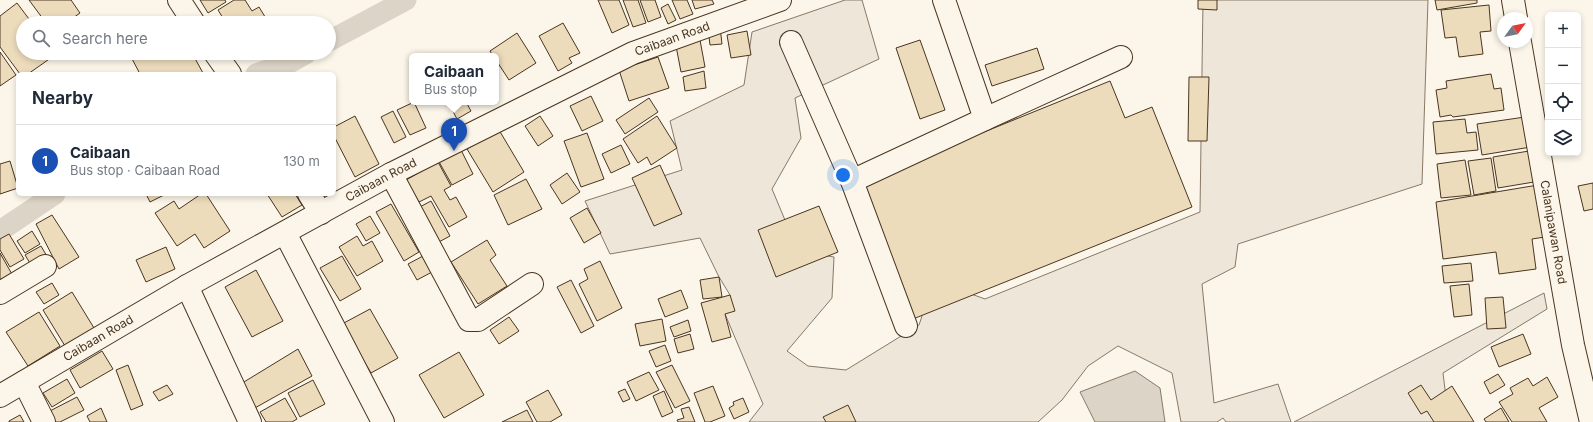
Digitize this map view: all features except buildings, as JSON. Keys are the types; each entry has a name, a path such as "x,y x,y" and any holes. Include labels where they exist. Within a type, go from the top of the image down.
{"street":[{"path":"180,0 190,16"},
{"name":"Caibaan Road","path":"0,396 187,286 391,174 633,53 780,0"},
{"path":"944,0 985,119"},
{"path":"1513,0 1515,12"},
{"path":"792,42 852,182 906,326"},
{"name":"Calanipawan Road","path":"1521,48 1573,346 1591,422"},
{"path":"852,182 1121,57"},
{"path":"220,60 229,72"},
{"path":"391,174 468,320 478,320 532,284"},
{"path":"310,196 321,213"},
{"path":"285,233 383,422"},
{"path":"0,294 45,266"},
{"path":"187,286 250,422"},
{"path":"24,382 44,422"}],"shaded area":[{"path":"845,0 862,0 879,59 795,98 801,138 772,189 798,251 834,257 832,298 787,351 808,366 846,370 919,325 928,298 952,287 985,299 1200,212 1203,0 1428,0 1422,184 1238,244 1235,267 1202,284 1214,403 1278,384 1291,422 1226,422 1223,418 1217,422 1181,422 1172,373 1118,346 1088,366 1062,400 1038,422 749,422 763,404 725,314 730,295 719,277 700,238 610,254 585,201 682,170 670,121 744,85 752,32"},
{"path":"1544,293 1547,309 1443,373 1449,422 1294,422"},
{"path":"1135,371 1160,388 1165,422 1095,422 1080,392"}],"waterway":[{"path":"336,37 406,0"},
{"path":"262,72 295,60"},
{"path":"0,231 52,196"}],"place":[{"name":"Caibaan","path":"454,151"}]}
